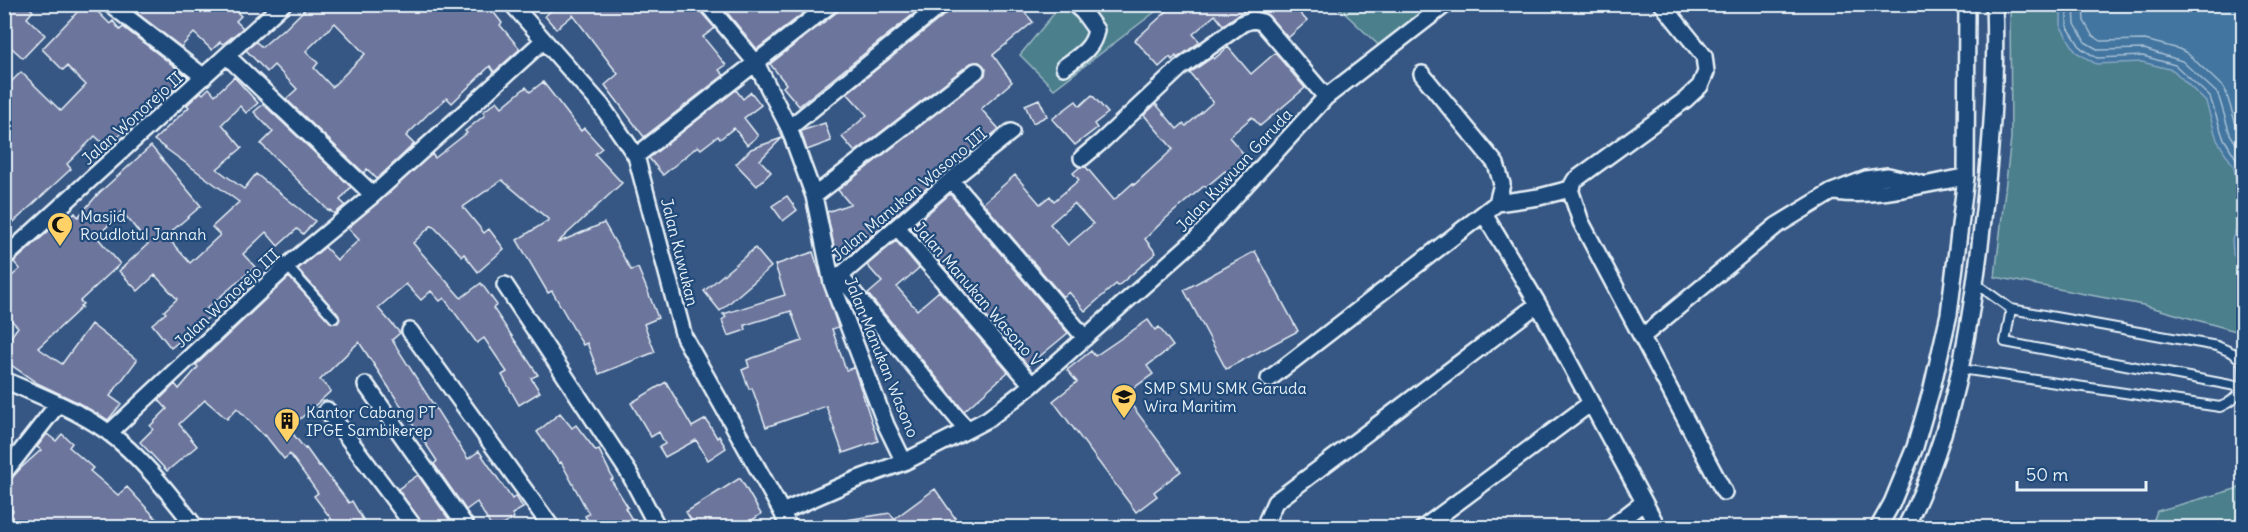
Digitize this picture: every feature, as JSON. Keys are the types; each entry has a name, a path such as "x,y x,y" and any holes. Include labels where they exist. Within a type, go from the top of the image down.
{"street":[{"path":"110,4 204,77"},
{"name":"Jalan Wonorejo II","path":"4,258 283,4"},
{"name":"Jalan Kuwukan","path":"512,4 601,105 636,156 684,337 789,528"},
{"path":"636,156 831,4"},
{"path":"789,128 942,4"},
{"path":"1064,67 1088,50 1095,40 1096,30 1074,4"},
{"name":"Jalan Kuwuan Garuda","path":"782,512 855,480 904,462 988,419 1032,385 1197,238 1326,98 1446,4"},
{"path":"1269,379 1497,203 1539,197 1570,189 1575,180 1685,100 1700,86 1706,72 1704,56 1662,4"},
{"path":"1878,528 1892,504 1915,447 1932,388 1949,314 1966,177 1967,4"},
{"path":"1905,528 1936,456 1955,397 1961,369 1988,180 1994,4"},
{"name":"Jalan Manukan Wasono","path":"710,6 756,63 789,128 814,196 836,280 886,425 904,462"},
{"path":"1082,158 1180,68 1234,29 1253,20 1262,22 1326,98"},
{"name":"Jalan Wonorejo III","path":"109,433 287,266 373,195 543,41"},
{"path":"227,56 373,195"},
{"path":"814,196 976,71"},
{"path":"1422,74 1496,164 1502,184 1497,203"},
{"name":"Jalan Manukan Wasono III","path":"836,280 951,180 1011,132"},
{"path":"1643,336 1776,226 1832,192 1866,179 1888,176 1922,184 1966,177"},
{"path":"951,180 1085,338"},
{"path":"1570,189 1581,222 1724,492"},
{"path":"1484,214 1538,304 1658,528"},
{"name":"Jalan Manukan Wasono V","path":"897,227 1032,385"},
{"path":"836,280 967,430"},
{"path":"505,285 629,473 658,528"},
{"path":"1268,528 1267,520 1275,502 1538,304"},
{"path":"410,331 552,528"},
{"path":"4,380 58,404 109,433 159,483 196,528"},
{"path":"366,385 467,528"},
{"path":"1423,528 1591,403"},
{"path":"4,473 58,404"},
{"path":"327,410 415,528"},
{"path":"1610,528 1644,502"}],"lane":[{"path":"287,266 334,318"},
{"path":"1961,369 2220,407 2232,402 2239,395 2241,387 2243,362 2234,353 2217,346 2011,309 1975,283"},
{"path":"2011,309 2005,342 2241,387"}],"green space":[{"path":"1061,5 1164,5 1054,89 1020,55"},
{"path":"1336,5 1452,5 1389,55"},
{"path":"2010,5 2243,5 2243,333 2143,305 1995,277 2011,138"},
{"path":"2243,482 2243,527 2151,527 2157,511 2239,488"}],"water":[{"path":"2061,5 2243,5 2243,271 2233,254 2232,239 2241,217 2234,167 2217,140 2206,102 2173,70 2142,62 2096,64 2076,52 2061,27"}],"building":[{"path":"4,4 26,4 33,11 27,18 45,35 23,58 4,41"},
{"path":"85,4 90,4 110,24 113,21 120,30 123,27 188,77 173,91 172,89 159,98 157,94 136,113 142,120 132,128 129,125 108,148 95,136 67,164 71,169 4,231 4,89 21,72 61,111 86,85 67,66 63,70 42,49"},
{"path":"146,4 229,4 241,16 236,21 243,28 223,44 220,42 212,50 194,33 181,47 137,13"},
{"path":"310,4 487,4 502,23 500,25 520,49 494,72 490,66 452,103 447,98 430,112 406,136 414,144 377,179 367,169 364,173 286,99 297,89 274,65 267,72 246,50 256,42 262,47 284,30","holes":["335,23 365,54 332,87 314,68 318,63 306,51"]},
{"path":"559,4 697,4 699,10 715,28 703,37 726,65 719,70 724,75 644,137 605,85 618,74 573,15 556,29 545,16"},
{"path":"720,4 814,4 814,5 757,49"},
{"path":"843,4 926,4 799,106 783,87 786,84 770,64 837,12"},
{"path":"951,4 1017,4 1033,22 993,55 1012,82 981,109 999,129 945,172 854,251 836,256 827,212 850,204 838,190 985,75 986,69 983,65 979,62 971,63 855,152 842,137 867,115 847,93 948,12"},
{"path":"1175,4 1253,4 1223,25 1215,15 1193,34 1200,42 1177,58 1176,56 1172,60 1170,57 1159,67 1135,40"},
{"path":"1256,4 1296,4 1296,9 1307,21 1288,38"},
{"path":"1228,47 1251,74 1275,53 1305,88 1260,126 1252,117 1229,137 1248,159 1229,175 1225,171 1206,187 1204,186 1164,220 1145,239 1156,253 1085,311 1069,292 1063,297 983,203 1015,175 1040,204 1050,196 1054,201 1079,180 1073,173 1080,167 1086,167 1114,200 1173,149 1144,115 1156,104 1177,129 1183,124 1186,126 1213,102 1190,73 1213,57 1214,59","holes":["1074,203 1093,224 1068,245 1050,224"]},
{"path":"234,77 258,103 246,113 240,106 222,124 242,148 217,169 244,189 256,174 315,221 303,234 297,229 278,246 266,232 243,254 255,267 207,308 213,314 171,348 152,324 166,313 164,311 177,299 155,275 138,291 119,271 148,244 122,211 97,237 120,264 80,301 83,304 80,306 82,307 38,348 62,364 91,324 137,360 110,396 121,404 108,420 37,383 4,360 4,346 18,327 4,313 4,283 20,269 14,262 61,220 64,224 75,213 78,217 99,193 151,146 201,206 166,236 190,263 220,235 212,227 239,202 154,140 189,107 187,105 201,92 203,94 209,88 215,95"},
{"path":"543,82 581,131 584,128 602,148 595,154 622,183 557,243 604,223 631,270 638,268 648,292 658,318 644,324 655,352 599,374 587,343 583,345 552,291 548,293 517,240 549,220 502,180 463,207 484,233 489,229 504,249 478,272 464,254 462,256 432,225 413,243 461,298 481,283 497,305 493,308 538,375 531,378 540,392 519,405 502,375 507,372 484,338 477,343 444,298 440,301 431,291 421,300 406,284 378,308 400,333 392,340 468,459 479,451 512,499 516,496 523,508 512,514 514,518 498,528 492,528 477,502 466,510 434,464 437,461 359,342 320,380 331,391 289,429 349,503 352,501 368,528 338,528 314,496 318,493 290,454 284,459 265,435 237,408 227,419 205,400 179,424 197,446 167,471 140,442 153,429 150,426 167,409 159,400 175,384 179,389 198,367 196,365 289,277 330,322 338,323 340,319 338,314 298,269 325,247 337,260 359,240 348,228 432,154 435,158 467,133 465,131 485,115 483,112 497,101 502,107 526,87 530,92"},
{"path":"736,90 743,99 751,92 761,105 744,118 758,136 747,145 734,128 720,139 718,136 701,149 698,146 663,175 649,158"},
{"path":"1092,95 1108,113 1094,124 1097,128 1075,145 1052,119 1076,101 1080,106"},
{"path":"1039,99 1047,116 1033,123 1025,105"},
{"path":"263,104 351,187 340,200 345,205 334,214 261,144 273,132 254,112"},
{"path":"825,123 831,141 807,150 801,131"},
{"path":"782,138 760,160 771,172 757,186 736,164 751,149"},
{"path":"950,194 1068,333 1028,366 911,228"},
{"path":"787,196 797,210 783,221 772,206"},
{"path":"896,241 919,268 897,287 917,310 939,291 1008,372 964,411 868,294 882,282 867,265"},
{"path":"755,248 771,267 720,311 704,291"},
{"path":"1255,251 1298,331 1226,369 1184,290"},
{"path":"813,252 838,327 832,329 846,370 854,368 878,441 843,453 826,406 766,427 752,388 749,389 742,370 749,367 747,360 802,341 791,311 745,325 746,330 728,336 722,320 726,317 723,314 785,295 775,265"},
{"path":"1148,320 1155,330 1159,327 1173,346 1147,366 1153,374 1124,395 1181,471 1154,492 1157,496 1136,512 1053,401 1077,382 1067,370 1091,351 1095,356"},
{"path":"666,382 692,427 706,419 726,448 708,460 696,440 665,457 659,447 665,444 659,432 651,437 631,403"},
{"path":"560,413 572,428 576,425 596,451 599,450 613,479 611,480 628,507 625,508 633,521 623,528 592,528 585,516 589,514 561,462 559,463 537,432"},
{"path":"47,434 56,441 62,434 72,443 69,447 93,468 90,471 118,495 127,487 165,528 4,528 4,519 13,511 4,501 4,483 41,450 37,447"},
{"path":"418,475 455,528 425,528 398,489"},
{"path":"740,478 761,514 740,528 696,528 686,512"},
{"path":"935,489 962,528 847,528 847,520 890,513 894,519"}],"place":[{"name":"Masjid Roudlotul Jannah","path":"60,248"},
{"name":"SMP SMU SMK Garuda Wira Maritim","path":"1124,420"},
{"name":"Kantor Cabang PT IPGE Sambikerep","path":"287,444"}]}
